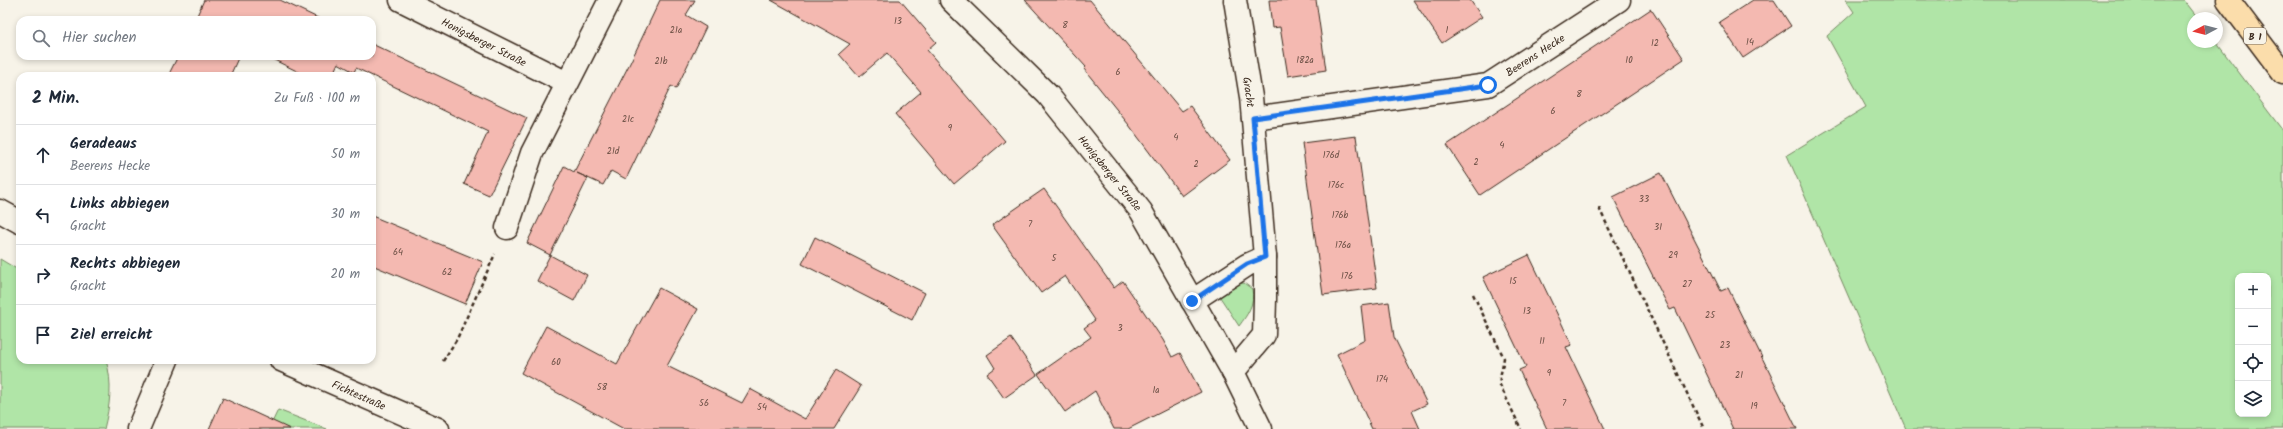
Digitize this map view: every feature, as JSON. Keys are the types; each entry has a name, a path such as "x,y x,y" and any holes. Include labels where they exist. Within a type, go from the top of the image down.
{"main road":[{"name":"B 1","path":"2228,0 2283,73"}],"street":[{"name":"Honigsberger Straße","path":"401,0 567,83"},
{"path":"507,228 532,153 610,0"},
{"name":"Honigsberger Straße","path":"951,0 1048,95 1141,211 1233,372"},
{"name":"Gracht","path":"1233,372 1264,335 1265,257 1253,118 1235,0"},
{"name":"Beerens Hecke","path":"1253,118 1488,85 1619,0"},
{"path":"0,211 16,220"},
{"path":"1192,301 1247,264 1265,257"},
{"path":"138,429 165,364"},
{"name":"Fichtestraße","path":"290,364 438,429"},
{"path":"1233,372 1261,429"}],"path":[{"path":"1598,208 1704,429"},
{"path":"443,361 457,338 507,228"},
{"path":"1473,294 1504,358 1499,383 1521,429"}],"green space":[{"path":"1846,0 2184,0 2193,12 2187,12 2187,48 2221,48 2283,131 2283,429 1906,429 1787,155 1866,107 1827,36 1854,12"},
{"path":"0,259 16,269 16,364 107,364 110,394 104,429 0,429"},
{"path":"1244,283 1252,289 1252,304 1239,326 1218,294 1237,284"},
{"path":"278,410 327,429 269,429"}],"building":[{"path":"204,0 280,0 314,16 197,16"},
{"path":"660,0 695,0 686,15 706,27 676,89 671,86 626,179 611,171 603,185 588,178 550,255 527,243 564,166 574,172 630,63"},
{"path":"771,0 900,0 936,42 927,50 1005,141 954,184 895,114 921,92 887,53 859,77 839,54 850,44"},
{"path":"1025,0 1090,0 1182,111 1190,106 1230,160 1182,196 1129,125 1084,69 1086,67"},
{"path":"1269,0 1316,0 1326,70 1288,76 1280,27 1272,28"},
{"path":"1413,0 1470,0 1482,17 1442,43"},
{"path":"1753,0 1774,0 1791,26 1743,58 1719,22"},
{"path":"1651,9 1684,59 1480,195 1447,145"},
{"path":"376,46 527,118 489,195 464,184 488,132 376,78 376,72 364,72 356,68 354,72 338,63 334,72 299,72 274,60 376,60"},
{"path":"176,60 237,60 232,72 170,72"},
{"path":"1356,136 1377,288 1323,295 1302,143"},
{"path":"1661,173 1721,291 1728,288 1797,429 1733,429 1675,308 1670,310 1613,197"},
{"path":"1044,189 1114,288 1123,281 1163,340 1172,357 1180,353 1201,392 1128,429 1114,429 1095,391 1065,412 1038,374 1091,337 1084,328 1095,320 1065,276 1041,293 992,225"},
{"path":"376,218 483,262 465,304 376,267"},
{"path":"815,237 925,293 912,320 802,264"},
{"path":"550,255 587,275 574,301 537,281"},
{"path":"1529,255 1572,345 1566,347 1605,429 1547,429 1519,370 1526,367 1483,277"},
{"path":"659,288 698,309 667,366 742,403 750,389 805,419 836,370 861,386 834,429 624,429 521,373 546,326 617,364"},
{"path":"1389,302 1394,337 1427,404 1412,411 1420,429 1372,429 1337,354 1365,340 1361,306"},
{"path":"1011,338 1037,375 1004,398 987,374 995,368 987,355"},
{"path":"223,398 290,429 209,429"}],"route":[{"path":"1192,301 1247,264 1265,257 1253,118 1488,85"}]}
